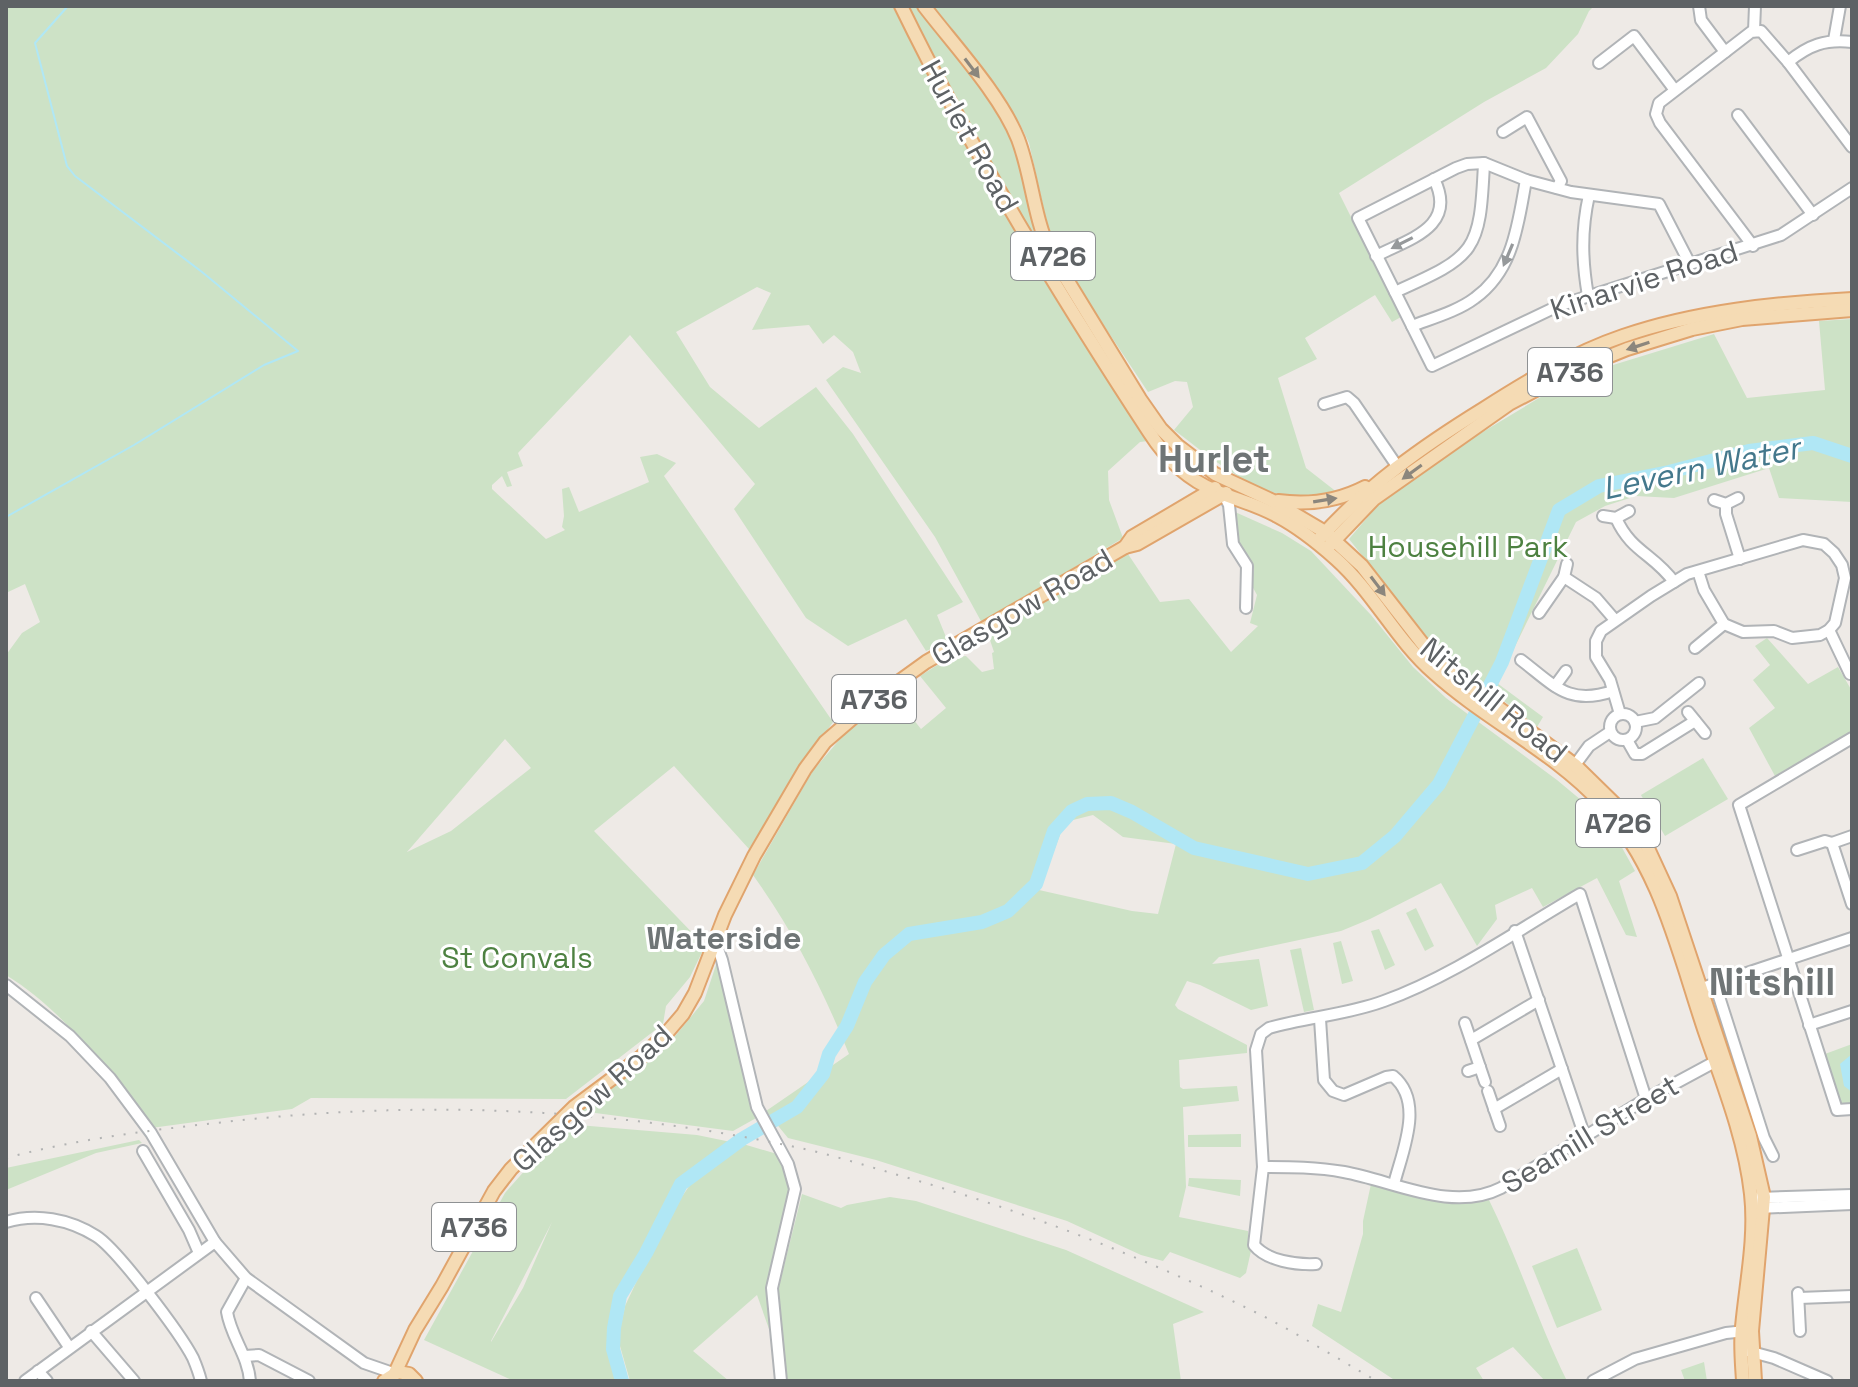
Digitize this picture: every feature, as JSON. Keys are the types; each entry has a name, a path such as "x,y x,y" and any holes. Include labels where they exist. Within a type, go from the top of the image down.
{"main road":[{"name":"Hurlet Road","path":"901,6 961,123 1035,254 1143,424 1176,465 1219,493 1258,507 1325,541"},
{"name":"Hurlet Road","path":"924,6 1000,107 1018,139 1039,227 1050,252 1161,429 1186,454 1229,482 1271,500 1325,541"},
{"name":"A736","path":"1271,500 1301,503 1347,495 1376,482 1397,466 1509,404 1570,372 1612,355 1692,329 1789,308 1852,299"},
{"name":"A736","path":"1789,308 1852,310"},
{"name":"A736","path":"1325,541 1369,496 1432,449"},
{"path":"1219,493 1229,482"},
{"name":"A736","path":"1369,496 1376,482"},
{"name":"Glasgow Road","path":"388,1377 494,1191 511,1169 574,1107 641,1057 683,1014 695,993 736,892 805,769 834,733 926,662 1125,547 1137,544 1219,493"},
{"name":"Nitshill Road","path":"1325,541 1375,581 1450,680 1618,805 1646,844 1670,896 1758,1203 1747,1331 1755,1381"},
{"path":"409,1343 408,1358 414,1379"},
{"name":"Nitshill Road","path":"1743,1381 1748,1351"},
{"path":"388,1377 404,1372 414,1379"}],"street":[{"path":"1699,6 1701,20 1718,35 1725,52"},
{"path":"1754,31 1755,6"},
{"path":"1834,40 1840,6"},
{"path":"1753,246 1658,119 1656,110 1659,103 1754,31 1765,33 1852,147"},
{"path":"1599,63 1634,36 1674,89"},
{"path":"1788,62 1808,47 1834,40 1852,42"},
{"path":"1738,115 1813,215"},
{"path":"1503,132 1527,117 1561,181 1557,188"},
{"path":"1526,180 1516,236 1506,262 1493,282 1474,299 1412,326 1358,218 1467,164 1484,163 1526,180 1589,195 1659,204 1690,264"},
{"path":"1395,292 1449,266 1463,256 1470,246 1481,215 1484,163"},
{"path":"1376,256 1434,224 1442,205 1440,190 1434,179"},
{"name":"Kinarvie Road","path":"1412,326 1432,366 1537,315 1781,235 1852,188"},
{"path":"1588,296 1582,238 1589,195"},
{"path":"1324,404 1347,397 1397,466"},
{"path":"1219,493 1229,505 1233,544 1247,566 1246,608"},
{"path":"1714,500 1726,504 1738,498"},
{"path":"1726,504 1726,514 1740,559"},
{"path":"1603,516 1616,518 1629,511"},
{"path":"1616,518 1624,536 1663,567 1674,582"},
{"path":"1620,714 1595,650 1598,636 1615,620 1674,582 1698,571 1795,541 1824,544 1840,559 1845,578 1835,623 1829,630 1820,635 1792,638 1774,631 1743,632 1724,624 1704,590 1698,571"},
{"path":"1539,613 1564,577 1567,564"},
{"path":"1564,577 1596,598 1615,620"},
{"path":"1695,648 1724,624"},
{"path":"1829,630 1850,674"},
{"path":"1521,660 1555,686 1576,697 1592,698 1613,691"},
{"path":"1555,686 1566,671"},
{"path":"1635,722 1655,718 1699,683"},
{"path":"1620,714 1627,715 1635,722 1636,730 1627,740 1616,739 1610,732 1611,720 1620,714"},
{"path":"1627,740 1635,754 1642,754 1691,717 1705,733"},
{"path":"1572,770 1589,746 1610,732"},
{"path":"1852,738 1739,805 1837,1110 1852,1109"},
{"path":"1797,850 1852,836"},
{"path":"1832,843 1852,904"},
{"path":"1316,1264 1272,1257 1254,1245 1263,1167 1256,1050 1259,1038 1269,1028 1357,1011 1404,993 1453,969 1580,894 1646,1099"},
{"path":"1515,931 1585,1137"},
{"path":"1696,990 1852,938"},
{"path":"715,941 757,1107 788,1164 795,1189 772,1288 781,1381"},
{"path":"1715,984 1764,1138 1773,1156"},
{"path":"6,985 70,1036 110,1078 151,1133 215,1242 246,1278 388,1377"},
{"path":"1471,1040 1539,1000"},
{"path":"1809,1025 1852,1011"},
{"path":"1320,1019 1327,1087 1344,1095 1386,1077 1393,1076 1399,1082 1411,1116 1394,1184"},
{"path":"1465,1023 1500,1126"},
{"name":"Seamill Street","path":"1263,1167 1329,1170 1452,1198 1483,1196 1719,1059"},
{"path":"1468,1071 1480,1067"},
{"path":"1494,1109 1562,1069"},
{"path":"144,1160 189,1230 199,1253"},
{"path":"1758,1203 1852,1195"},
{"path":"1758,1203 1852,1204"},
{"path":"6,1222 27,1218 62,1220 98,1236 146,1293 193,1358 201,1381"},
{"path":"25,1381 215,1242"},
{"path":"246,1278 227,1312 229,1326 245,1356 250,1381"},
{"path":"1800,1331 1798,1296 1852,1296"},
{"path":"36,1298 69,1347"},
{"path":"91,1331 134,1381"},
{"path":"1593,1381 1635,1359 1747,1331"},
{"path":"1748,1351 1827,1381"},
{"path":"245,1356 259,1355 309,1381"},
{"path":"38,1371 47,1381"}],"green space":[{"name":"St Convals","path":"6,6 896,6 1148,441 1140,442 1108,471 1109,500 1123,538 982,623 935,537 826,380 843,367 861,373 853,352 834,335 823,344 809,325 752,330 771,293 757,287 676,332 710,387 759,428 816,387 853,434 963,602 937,615 948,642 926,651 906,619 848,646 806,618 734,509 755,484 630,335 518,453 523,466 507,472 512,486 507,487 502,476 492,485 492,489 546,539 565,530 562,527 562,489 569,487 579,512 649,482 640,457 657,454 676,463 664,476 833,722 749,849 674,766 594,831 705,946 690,977 666,1006 663,1024 566,1099 311,1098 292,1109 151,1128 67,1025 6,975 6,655 22,633 40,622 25,584 6,593","holes":["505,739 531,768 451,831 407,852"]},
{"path":"908,6 917,6 984,88 1006,123 1025,175 1034,233 1031,236 964,117"},
{"path":"933,6 1594,6 1578,34 1546,68 1484,102 1339,193 1401,317 1392,322 1375,295 1305,338 1317,359 1278,378 1306,468 1338,493 1298,496 1282,495 1261,488 1222,466 1174,430 1193,407 1187,382 1175,381 1148,392 1051,241 1029,143 1020,124"},
{"name":"Househill Park","path":"1852,319 1852,502 1779,498 1769,468 1674,498 1636,496 1605,506 1576,522 1497,683 1543,717 1537,727 1435,647 1349,539 1378,505 1461,445 1574,377 1714,334 1747,398 1825,390 1819,321"},
{"path":"1235,512 1282,533 1311,551 1371,615 1413,667 1446,698 1593,810 1620,844 1635,871 1619,881 1637,937 1626,935 1597,878 1543,907 1532,888 1495,905 1497,919 1477,946 1441,883 1341,931 1219,957 1212,964 1259,959 1268,1006 1251,1010 1187,981 1175,1005 1178,1009 1247,1045 1247,1053 1179,1060 1180,1087 1237,1086 1239,1101 1183,1107 1186,1187 1179,1217 1248,1231 1251,1251 1246,1273 1240,1278 1170,1252 1163,1261 1141,1255 1067,1221 876,1160 788,1138 766,1111 849,1054 807,962 753,875 812,772 851,726 893,694 921,729 946,708 920,676 950,657 966,656 982,672 994,669 994,652 988,634 1072,583 1128,554 1160,602 1189,599 1231,652 1258,626 1250,623 1257,595 1251,584 1254,569 1238,542","holes":["1093,815 1123,837 1176,844 1158,914 1039,890 1065,822"]},
{"path":"1767,638 1808,684 1838,667 1852,691 1852,731 1775,776 1749,728 1775,708 1753,680 1770,665 1755,646"},
{"path":"1703,758 1728,799 1665,836 1641,795"},
{"path":"1416,908 1434,946 1425,951 1406,913"},
{"path":"1379,929 1395,965 1385,970 1371,931"},
{"path":"1341,941 1353,981 1342,984 1333,943"},
{"path":"1301,948 1314,1010 1304,1012 1290,950"},
{"path":"717,962 758,1117 733,1131 580,1111 676,1035 704,1001"},
{"path":"1852,1044 1852,1105 1840,1103 1825,1054"},
{"path":"566,1124 697,1135 731,1142 682,1179 640,1253 612,1314 608,1351 617,1381 514,1381 424,1340 505,1193","holes":["552,1222 523,1288 491,1342"]},
{"path":"1241,1134 1241,1147 1188,1147 1188,1135"},
{"path":"139,1140 142,1143 96,1153 6,1190 6,1168"},
{"path":"743,1144 777,1154 785,1169 791,1194 766,1289 775,1346 757,1295 693,1351 729,1381 630,1381 618,1339 625,1306 665,1221 690,1185"},
{"path":"1189,1178 1241,1180 1240,1196 1188,1186"},
{"path":"1371,1184 1444,1202 1489,1200 1567,1381 1545,1381 1513,1347 1476,1368 1484,1381 1396,1381 1312,1326 1318,1304 1341,1312 1363,1234"},
{"path":"802,1194 841,1208 890,1197 916,1201 1066,1250 1204,1312 1173,1324 1181,1381 787,1381 776,1298"},
{"path":"1577,1248 1602,1310 1557,1328 1532,1266"},
{"path":"1704,1362 1707,1381 1685,1381 1681,1370"}],"water":[{"path":"1852,1054 1852,1092 1844,1086 1840,1064"}],"waterway":[{"path":"6,517 134,445 264,365 298,351 202,272 75,176 67,166 35,43 68,6"},
{"name":"Levern Water","path":"1486,693 1502,662 1559,510 1599,486 1749,451 1813,443 1852,456"},
{"name":"Levern Water","path":"622,1381 613,1349 620,1296 681,1184 742,1139 797,1107 823,1074 829,1054 847,1026 865,982 884,955 909,934 982,922 1008,911 1036,884 1054,831 1072,811 1087,804 1111,803 1194,848 1308,874 1362,863 1395,836 1439,784 1477,711"}],"railway":[{"path":"6,1158 60,1145 142,1132 296,1115 368,1111 511,1111 654,1123 725,1134 808,1150 859,1164 992,1204 1085,1237 1265,1317 1377,1381"}],"district":[{"name":"Hurlet","path":"1214,459"},
{"name":"Waterside","path":"724,938"},
{"name":"Nitshill","path":"1772,982"}]}
